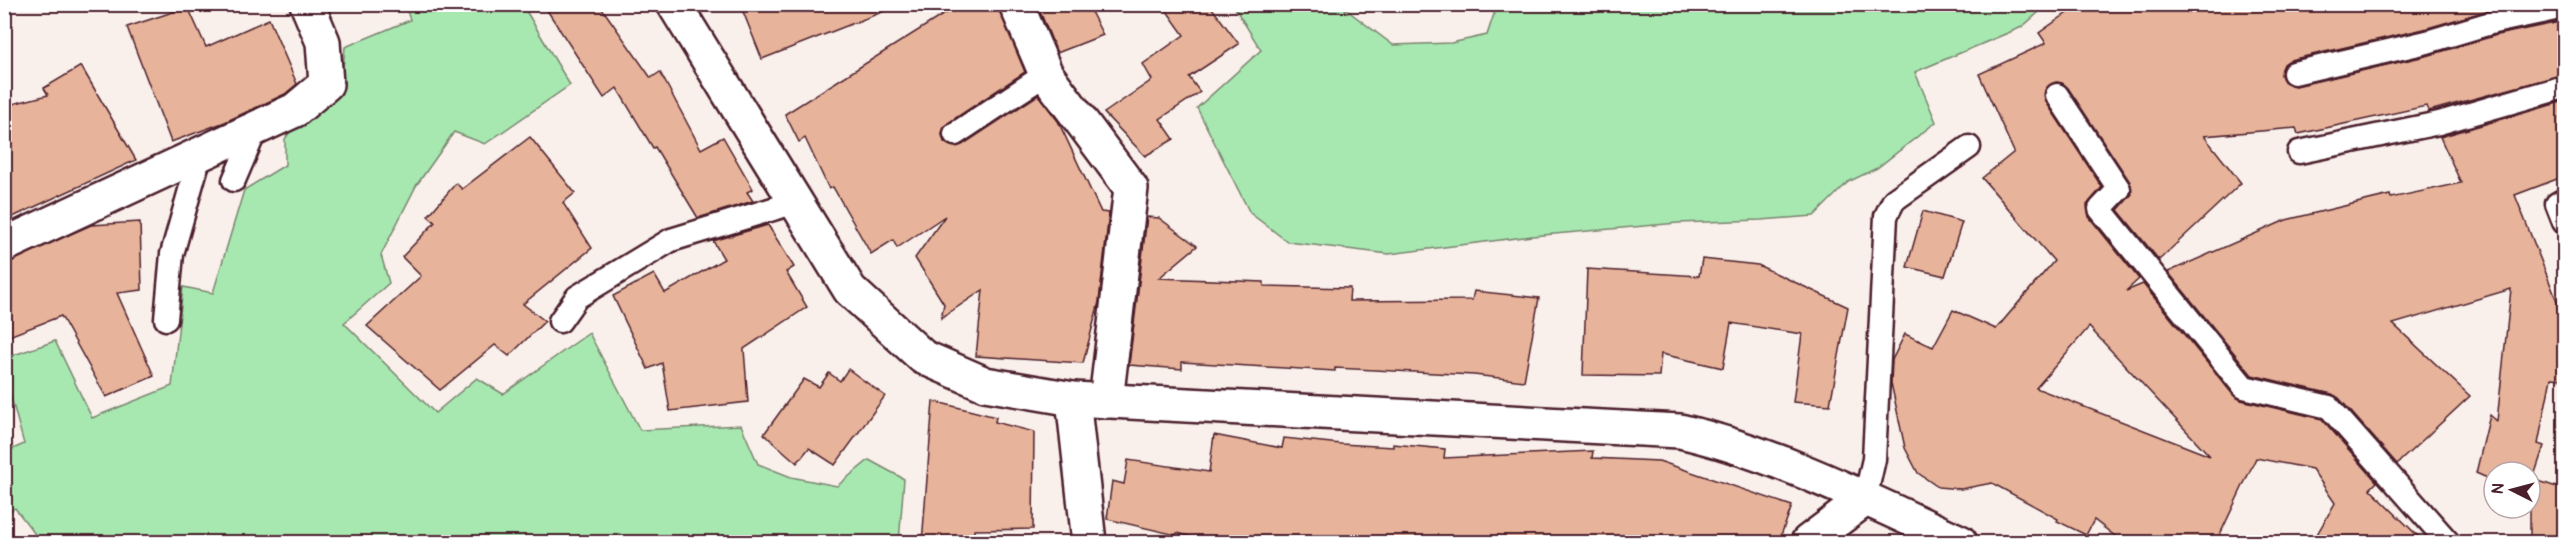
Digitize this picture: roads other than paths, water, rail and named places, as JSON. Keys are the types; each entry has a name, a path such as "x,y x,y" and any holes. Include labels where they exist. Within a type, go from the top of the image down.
{"street":[{"path":"4,245 295,110 326,84 323,42 307,4"},
{"path":"674,4 850,290 923,357 986,384 1072,399 1680,431 1726,442 1865,499 1960,543"},
{"path":"1016,4 1046,74 1131,188 1106,401"},
{"path":"1072,399 1089,543"},
{"path":"1808,543 1865,499"}],"lane":[{"path":"2294,73 2427,42 2494,22 2565,7"},
{"path":"955,134 1046,74"},
{"path":"2299,152 2439,123 2565,87"},
{"path":"2057,95 2119,189 2100,209 2244,387 2329,407 2448,543"},
{"path":"234,180 256,129"},
{"path":"1865,499 1874,459 1886,216 1894,200 1969,147"},
{"path":"166,319 172,254 200,155"},
{"path":"2565,201 2557,204 2565,222"},
{"path":"560,321 577,297 671,240 796,202"}]}
